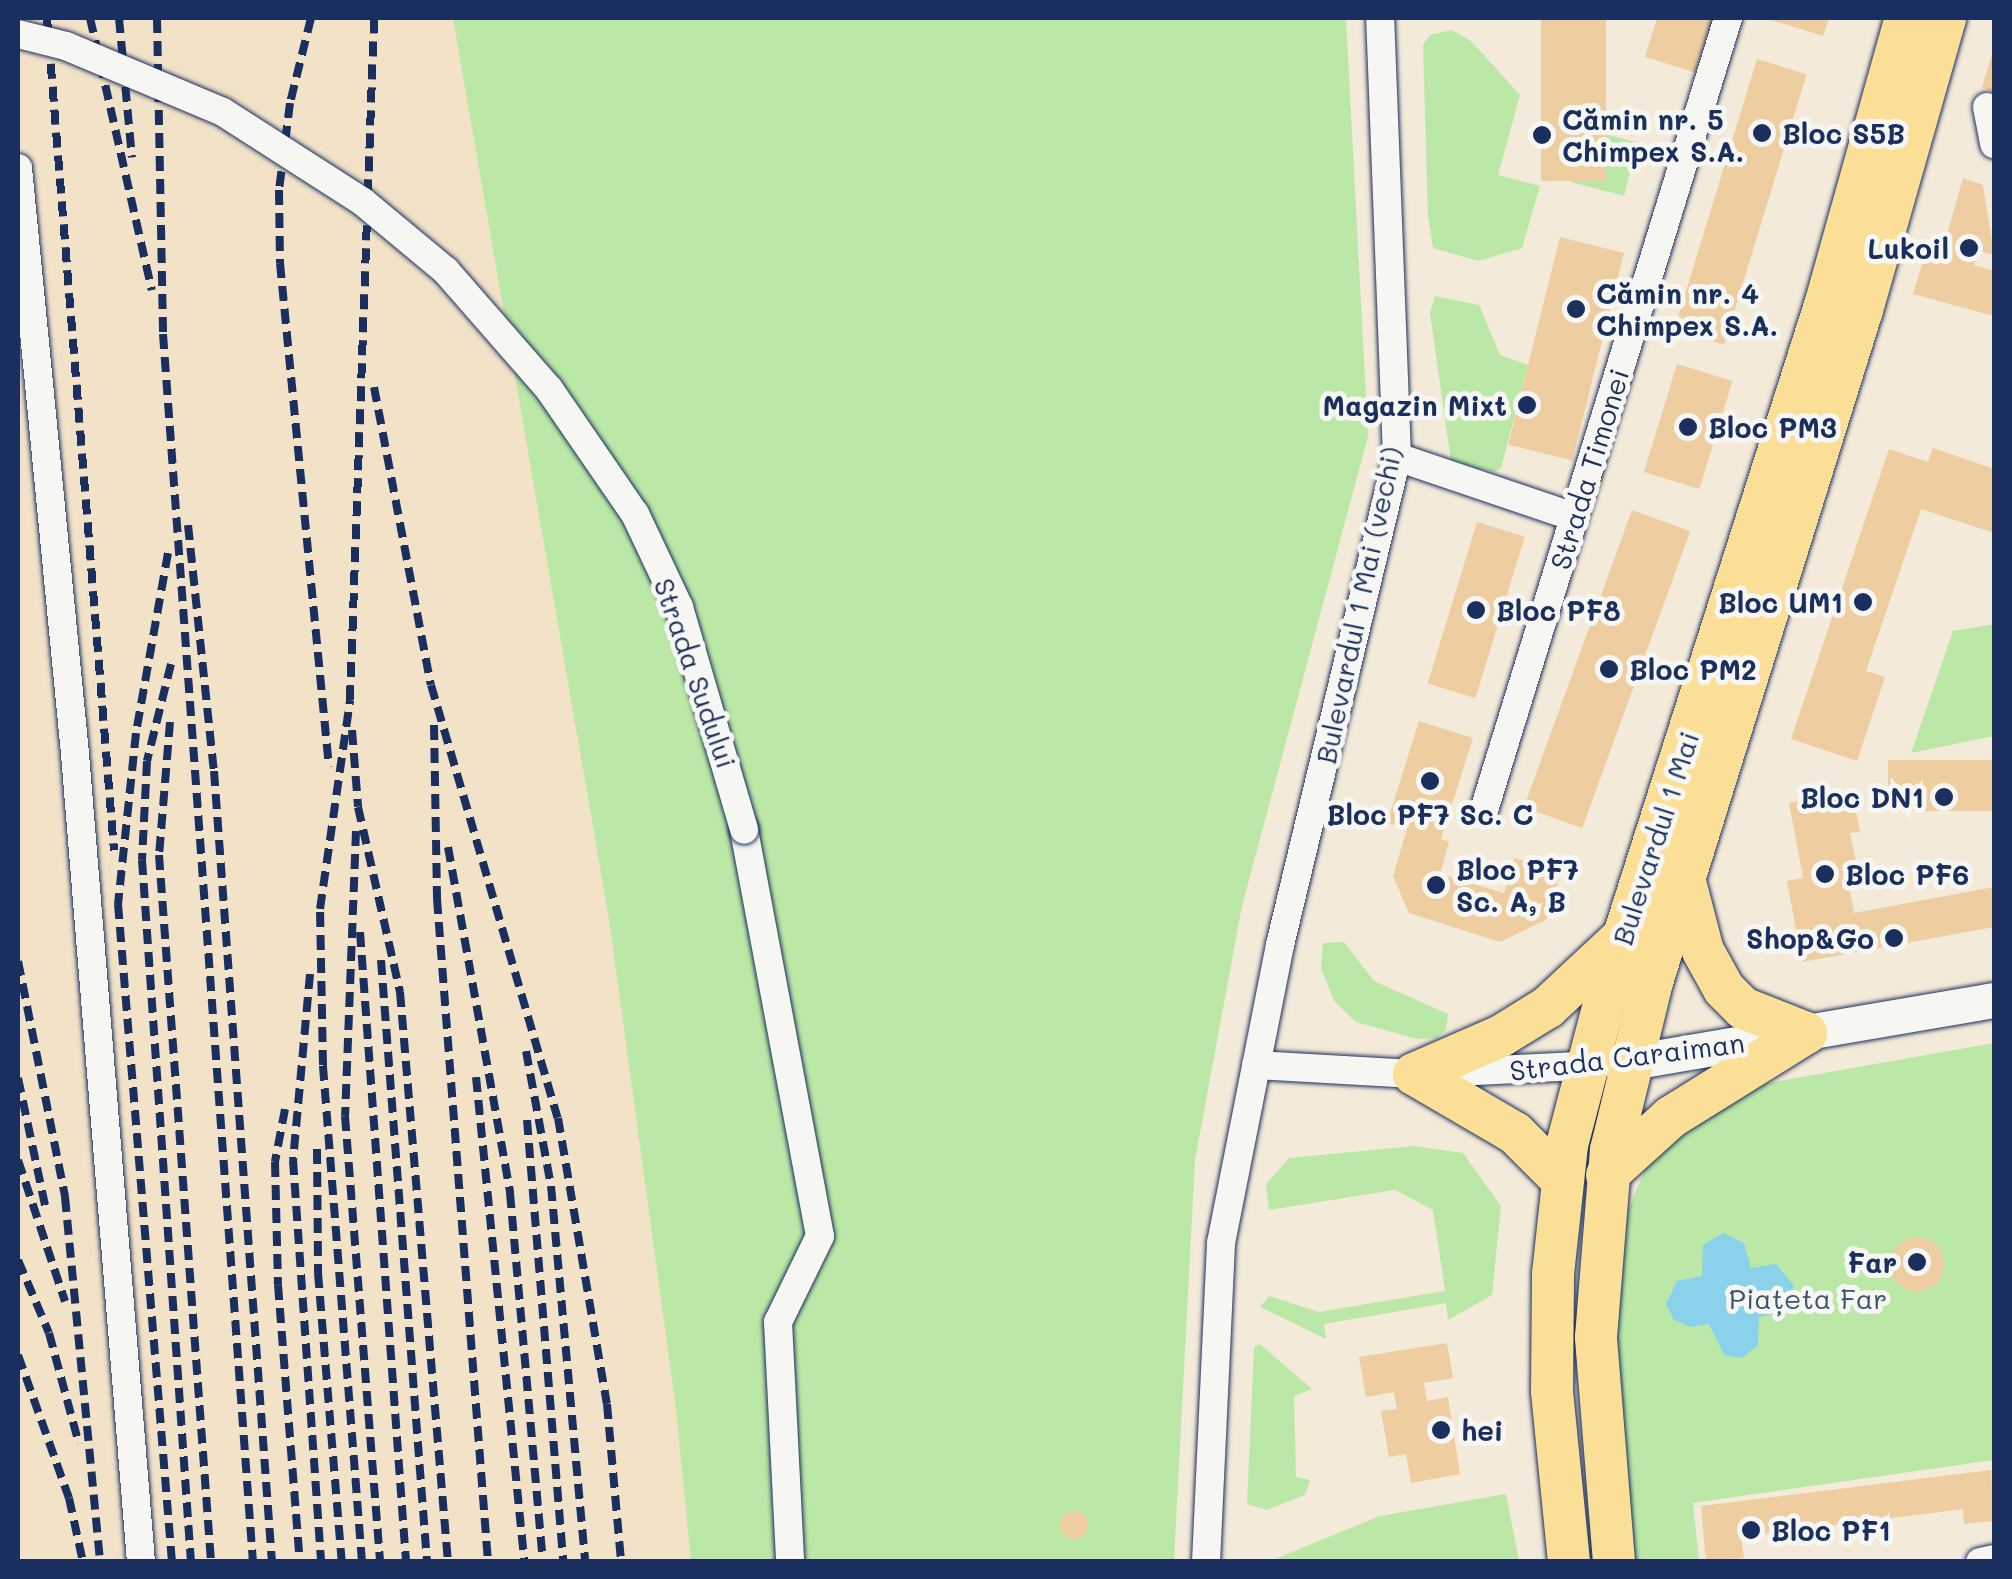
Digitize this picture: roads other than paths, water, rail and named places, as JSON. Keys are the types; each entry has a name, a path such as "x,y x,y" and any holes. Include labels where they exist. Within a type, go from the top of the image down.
{"main road":[{"name":"Bulevardul 1 Mai","path":"1569,1562 1552,1390 1561,1179 1586,1066 1623,937 1826,302 1906,18"},
{"name":"Bulevardul 1 Mai","path":"1614,1562 1596,1390 1607,1175 1631,1062 1862,310 1945,18"},
{"path":"1684,880 1703,952 1724,989 1744,1008 1806,1033"},
{"path":"1414,1074 1501,1036 1548,1007 1623,937"},
{"path":"1607,1175 1670,1117 1806,1033"},
{"path":"1414,1074 1515,1133 1561,1179"}],"street":[{"name":"Bulevardul 1 Mai (vechi)","path":"1206,1562 1222,1243 1256,1065 1396,457 1380,18"},
{"name":"Strada Timonei","path":"1485,807 1728,18"},
{"name":"Strada Sudului","path":"18,34 66,46 223,112 363,202 446,271 549,389 634,514 680,608 744,830 820,1236 778,1322 790,1562"},
{"path":"1987,107 1994,144"},
{"path":"18,168 75,754 140,1562"},
{"path":"1396,457 1574,517"},
{"name":"Strada Caraiman","path":"1256,1065 1414,1074 1586,1066 1631,1062 1994,1000"},
{"path":"1980,1562 1994,1560"}],"water":[{"path":"1723,1233 1744,1243 1751,1268 1776,1264 1794,1286 1782,1312 1759,1317 1758,1345 1742,1358 1724,1355 1709,1324 1690,1327 1674,1320 1666,1304 1677,1281 1702,1276 1703,1245"}],"railway":[{"path":"47,18 114,850"},
{"path":"90,18 152,290"},
{"path":"119,18 132,157"},
{"path":"157,18 163,334 253,1562"},
{"path":"311,18 290,103 279,190 280,263 329,767"},
{"path":"362,1562 323,1065 320,909 350,700 374,18"},
{"path":"374,387 431,685 558,1118 607,1404 621,1562"},
{"path":"188,525 214,771 272,1562"},
{"path":"168,553 136,733 118,904 172,1562"},
{"path":"171,664 147,761 142,860 191,1562"},
{"path":"170,722 159,855 211,1562"},
{"path":"434,725 437,899 488,1562"},
{"path":"352,730 358,807 400,992 448,1562"},
{"path":"356,831 345,1116 380,1562"},
{"path":"448,847 510,1193 543,1562"},
{"path":"360,932 406,1562"},
{"path":"381,960 427,1562"},
{"path":"18,961 65,1197 100,1562"},
{"path":"310,974 293,1160 321,1562"},
{"path":"526,1051 551,1186 585,1562"},
{"path":"476,1077 524,1562"},
{"path":"18,1078 46,1210"},
{"path":"285,1109 275,1162 278,1285 300,1562"},
{"path":"527,1120 563,1562"},
{"path":"317,1149 318,1273 342,1562"},
{"path":"18,1160 65,1301"},
{"path":"18,1260 49,1333 79,1444"},
{"path":"18,1355 69,1498 83,1562"}],"place":[{"name":"Bloc S5B","path":"1762,133"},
{"name":"Cămin nr. 5 Chimpex S.A.","path":"1542,135"},
{"name":"Lukoil","path":"1969,248"},
{"name":"Cămin nr. 4 Chimpex S.A.","path":"1576,309"},
{"name":"Magazin Mixt","path":"1527,405"},
{"name":"Bloc PM3","path":"1688,427"},
{"name":"Bloc UM1","path":"1863,602"},
{"name":"Bloc PF8","path":"1476,610"},
{"name":"Bloc PM2","path":"1609,669"},
{"name":"Bloc PF7 Sc. C","path":"1430,781"},
{"name":"Bloc DN1","path":"1944,797"},
{"name":"Bloc PF6","path":"1825,874"},
{"name":"Bloc PF7 Sc. A, B","path":"1436,885"},
{"name":"Shop&Go","path":"1894,938"},
{"name":"Far","path":"1917,1262"},
{"name":"hei","path":"1441,1430"},
{"name":"Bloc PF1","path":"1751,1530"}],"park label":[{"name":"Piațeta Far","path":"1808,1298"}]}
